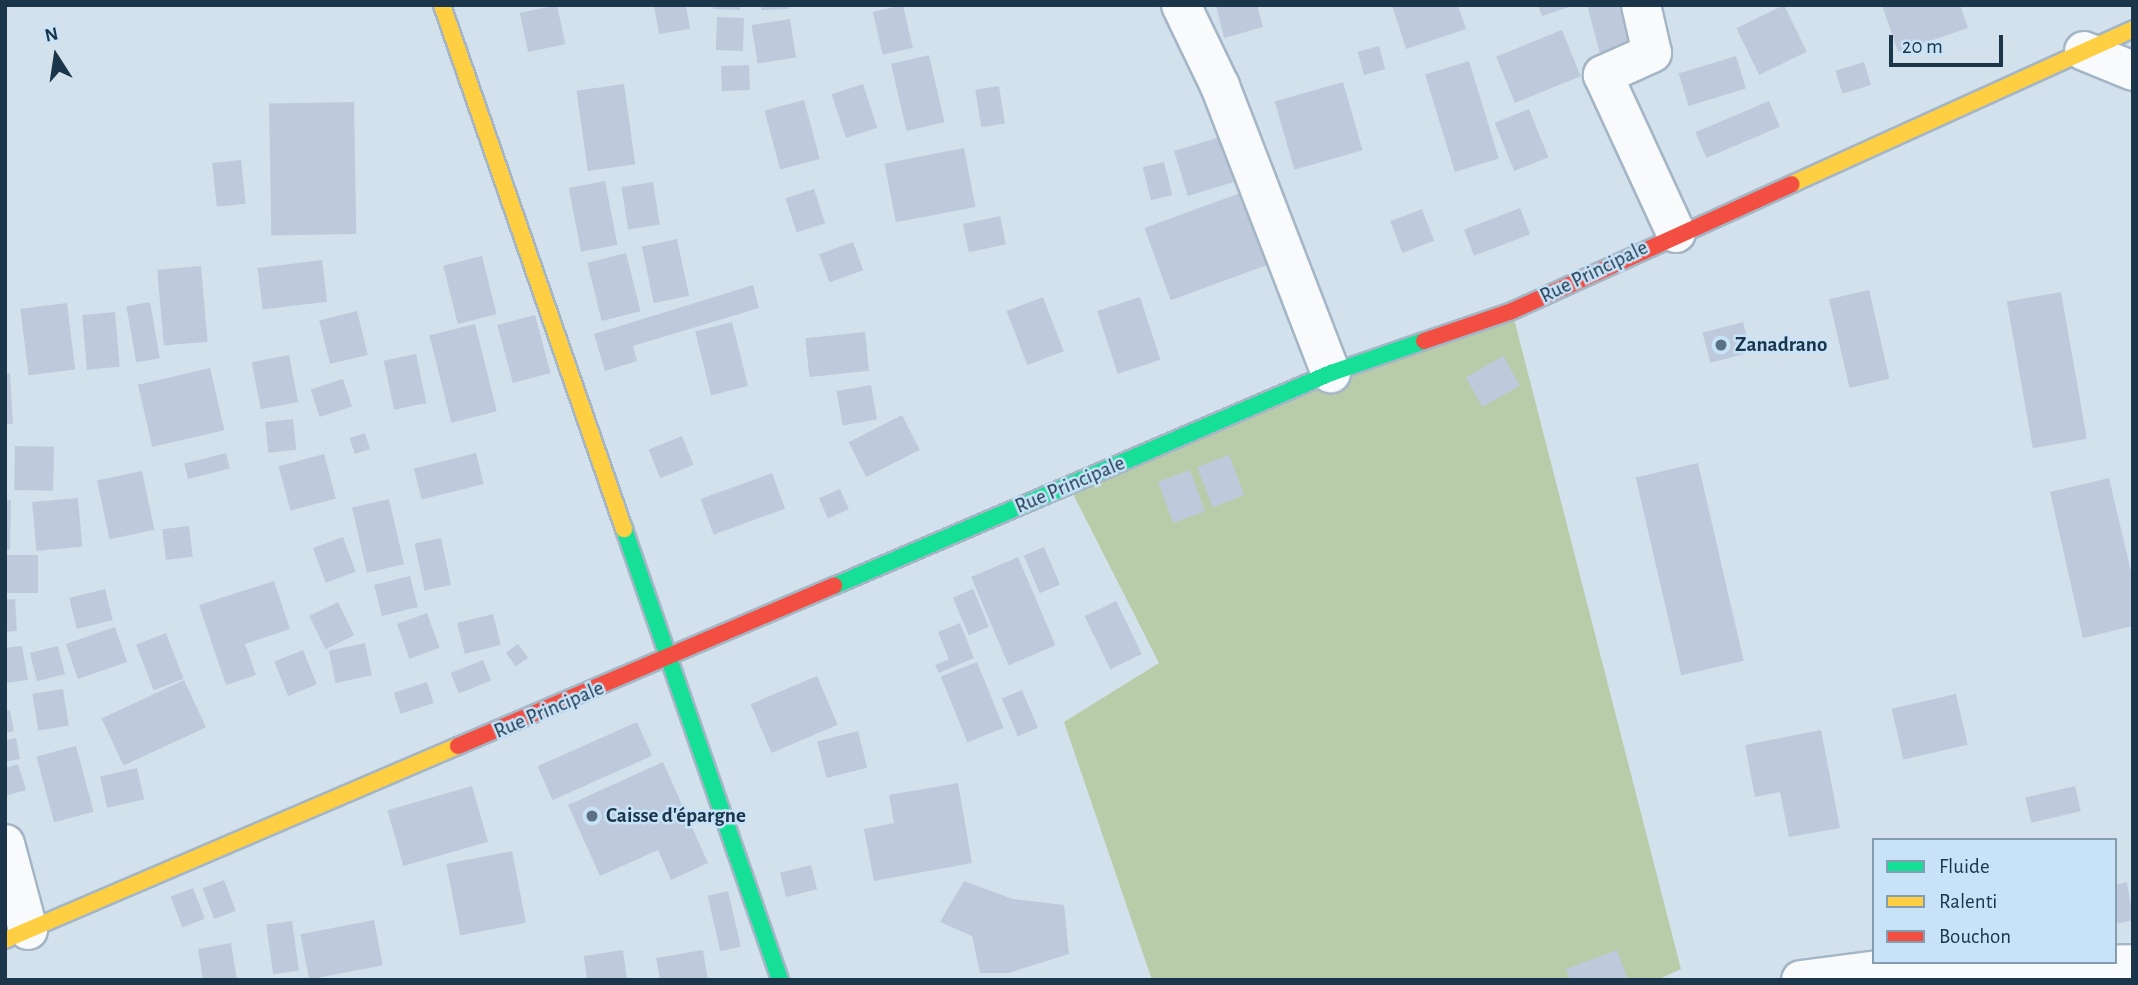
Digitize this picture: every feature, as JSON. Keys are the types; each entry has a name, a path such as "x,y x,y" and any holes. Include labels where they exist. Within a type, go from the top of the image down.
{"main road":[{"path":"442,5 671,658 780,980"},
{"name":"Rue Principale","path":"17,935 671,658 1331,373 1513,311 1675,233 2133,29"}],"street":[{"path":"1181,5 1220,86 1331,373"},
{"path":"1641,5 1652,53 1603,75 1675,233"},
{"path":"2084,51 2133,71"},
{"path":"5,844 17,935"},
{"path":"1801,980 1902,973 2133,964"}],"green space":[{"path":"1512,311 1681,969 1657,980 1152,980 1064,722 1159,663 1069,486"}],"building":[{"path":"557,5 565,44 528,52 520,13"},
{"path":"654,5 686,5 690,29 659,34"},
{"path":"713,5 740,5 740,10 713,9"},
{"path":"761,5 789,5 789,9 761,10"},
{"path":"903,5 913,48 883,55 873,12"},
{"path":"1216,5 1257,5 1263,27 1224,38"},
{"path":"1392,5 1458,5 1466,29 1406,49"},
{"path":"1538,5 1572,5 1572,6 1542,16"},
{"path":"1587,5 1627,5 1638,44 1600,54"},
{"path":"1784,5 1807,52 1759,75 1736,28"},
{"path":"1882,5 1960,5 1968,28 1898,52"},
{"path":"717,17 744,18 743,51 716,50"},
{"path":"790,19 796,58 758,64 751,25"},
{"path":"1562,30 1581,76 1515,103 1496,57"},
{"path":"1379,46 1385,69 1364,75 1358,52"},
{"path":"929,55 945,122 907,131 891,64"},
{"path":"1736,56 1746,89 1689,106 1679,74"},
{"path":"1469,61 1499,159 1455,172 1425,74"},
{"path":"1864,62 1871,85 1842,94 1835,71"},
{"path":"749,65 750,90 722,91 721,66"},
{"path":"1343,82 1363,150 1294,170 1275,102"},
{"path":"624,84 635,164 588,171 576,91"},
{"path":"863,84 877,128 846,138 832,94"},
{"path":"999,86 1005,124 981,127 975,90"},
{"path":"804,100 820,159 780,170 764,111"},
{"path":"1769,101 1780,127 1706,158 1695,132"},
{"path":"354,102 356,234 271,235 269,103"},
{"path":"1529,109 1548,157 1514,171 1495,123"},
{"path":"1220,137 1234,182 1188,196 1174,151"},
{"path":"964,148 975,207 896,222 884,163"},
{"path":"241,160 246,204 217,207 212,163"},
{"path":"1164,162 1172,195 1151,200 1143,167"},
{"path":"605,181 617,245 581,252 569,188"},
{"path":"653,182 660,224 628,229 621,187"},
{"path":"814,189 825,223 797,233 785,198"},
{"path":"1243,192 1269,264 1171,300 1144,228"},
{"path":"1520,208 1530,234 1474,256 1464,230"},
{"path":"1422,209 1434,241 1402,253 1390,221"},
{"path":"1000,216 1006,244 969,252 963,224"},
{"path":"677,239 689,296 654,303 642,246"},
{"path":"853,242 863,270 829,283 819,254"},
{"path":"626,253 641,311 602,321 587,263"},
{"path":"482,256 497,314 458,324 443,266"},
{"path":"322,260 327,302 263,310 257,268"},
{"path":"201,266 208,342 164,346 157,270"},
{"path":"753,285 759,308 633,346 637,361 605,371 594,334"},
{"path":"1869,290 1889,379 1850,388 1829,299"},
{"path":"2061,292 2087,439 2033,448 2007,302"},
{"path":"1043,297 1064,351 1027,365 1007,311"},
{"path":"1140,297 1160,360 1118,374 1097,311"},
{"path":"150,302 160,358 136,362 126,306"},
{"path":"67,303 75,370 29,375 20,309"},
{"path":"357,311 368,355 330,364 319,320"},
{"path":"115,312 120,367 87,370 82,315"},
{"path":"535,315 551,373 513,383 497,325"},
{"path":"732,322 748,386 711,395 695,331"},
{"path":"1743,322 1751,352 1710,363 1702,333"},
{"path":"475,324 497,411 451,423 429,335"},
{"path":"865,332 869,371 809,377 805,338"},
{"path":"416,354 426,403 394,410 384,361"},
{"path":"289,355 298,402 261,409 252,362"},
{"path":"1503,356 1520,385 1483,407 1466,378"},
{"path":"210,368 224,430 152,447 138,385"},
{"path":"10,373 13,424 5,424 5,374"},
{"path":"343,379 352,407 320,417 311,390"},
{"path":"871,385 877,419 843,426 837,391"},
{"path":"902,415 920,450 866,477 849,442"},
{"path":"293,419 296,450 268,453 265,422"},
{"path":"365,433 370,449 355,454 350,438"},
{"path":"682,436 694,465 660,478 649,449"},
{"path":"15,446 54,447 53,491 14,490"},
{"path":"226,453 230,469 188,479 184,463"},
{"path":"476,453 484,484 422,500 414,468"},
{"path":"324,454 336,498 291,511 279,466"},
{"path":"1229,455 1244,495 1213,507 1197,467"},
{"path":"1698,463 1744,661 1681,675 1636,477"},
{"path":"1190,470 1205,511 1173,523 1158,482"},
{"path":"142,471 154,530 109,539 97,481"},
{"path":"772,473 785,509 714,535 701,499"},
{"path":"2109,478 2133,580 2133,626 2083,638 2050,492"},
{"path":"840,489 849,509 828,518 819,498"},
{"path":"78,498 82,547 36,551 32,502"},
{"path":"389,499 404,564 367,573 352,508"},
{"path":"5,500 11,500 10,550 5,549"},
{"path":"189,526 193,557 166,560 162,529"},
{"path":"343,537 356,572 326,583 313,548"},
{"path":"441,538 451,585 425,591 415,544"},
{"path":"1044,547 1060,585 1040,593 1024,556"},
{"path":"5,555 38,555 38,593 5,593"},
{"path":"1018,557 1056,645 1009,665 971,577"},
{"path":"410,576 418,607 382,616 374,585"},
{"path":"274,581 290,629 245,644 256,675 226,685 199,605"},
{"path":"105,589 113,620 77,629 69,598"},
{"path":"973,589 989,627 969,635 953,598"},
{"path":"15,599 17,631 5,632 5,600"},
{"path":"1116,601 1142,654 1110,669 1085,616"},
{"path":"338,602 354,635 325,649 309,616"},
{"path":"427,613 440,648 410,659 397,624"},
{"path":"493,614 501,645 465,654 457,623"},
{"path":"960,623 974,658 939,673 935,665 949,659 938,632"},
{"path":"115,627 127,662 78,679 66,644"},
{"path":"166,633 184,679 154,690 136,644"},
{"path":"365,643 372,675 336,683 329,651"},
{"path":"518,644 528,658 516,667 506,653"},
{"path":"22,646 28,680 5,683 5,648"},
{"path":"58,646 65,674 37,681 30,653"},
{"path":"303,650 317,684 288,696 274,662"},
{"path":"483,660 491,680 459,694 451,673"},
{"path":"977,662 1004,728 967,742 941,677"},
{"path":"817,676 838,725 771,753 751,704"},
{"path":"184,680 206,727 124,766 102,718"},
{"path":"427,682 434,703 401,714 394,693"},
{"path":"63,689 69,726 38,730 32,694"},
{"path":"1022,690 1038,728 1018,736 1002,699"},
{"path":"1956,694 1968,745 1903,760 1892,709"},
{"path":"10,710 14,731 5,733 5,711"},
{"path":"637,722 652,756 552,800 537,766"},
{"path":"1821,730 1840,828 1789,837 1780,792 1755,797 1745,745"},
{"path":"858,731 867,768 826,778 817,741"},
{"path":"16,738 20,759 5,762 5,740"},
{"path":"76,746 94,812 54,822 36,757"},
{"path":"663,762 708,863 671,880 658,850 600,876 568,805"},
{"path":"18,764 26,790 5,796 5,768"},
{"path":"137,768 144,799 107,808 100,777"},
{"path":"958,783 972,863 874,881 864,829 894,823 889,795"},
{"path":"472,786 488,842 403,866 387,810"},
{"path":"2075,786 2081,811 2031,823 2025,797"},
{"path":"512,851 526,923 460,935 446,864"},
{"path":"811,865 817,889 786,897 780,873"},
{"path":"224,880 236,911 214,919 203,888"},
{"path":"964,881 1013,899 1064,905 1069,954 1008,973 980,973 972,936 940,922"},
{"path":"2127,882 2133,920 2117,924 2117,884"},
{"path":"193,888 205,919 182,927 171,897"},
{"path":"728,891 741,947 720,951 708,896"},
{"path":"374,920 383,965 309,979 300,934"},
{"path":"292,921 299,971 273,974 266,925"},
{"path":"231,943 237,980 203,980 198,949"},
{"path":"623,950 627,980 587,980 584,956"},
{"path":"703,950 708,980 660,980 656,958"},
{"path":"1617,950 1628,980 1570,980 1566,969"}],"traffic: fast":[{"path":"834,586 1331,373 1424,341"},
{"path":"624,529 780,980"}],"traffic: slow":[{"path":"442,5 624,529"},
{"path":"1792,184 2133,29"},
{"path":"5,940 458,746"}],"traffic: jam":[{"path":"1424,341 1512,311 1792,184"},
{"path":"458,746 834,586"}],"place":[{"name":"Zanadrano","path":"1721,345"},
{"name":"Caisse d'épargne","path":"592,816"}]}
